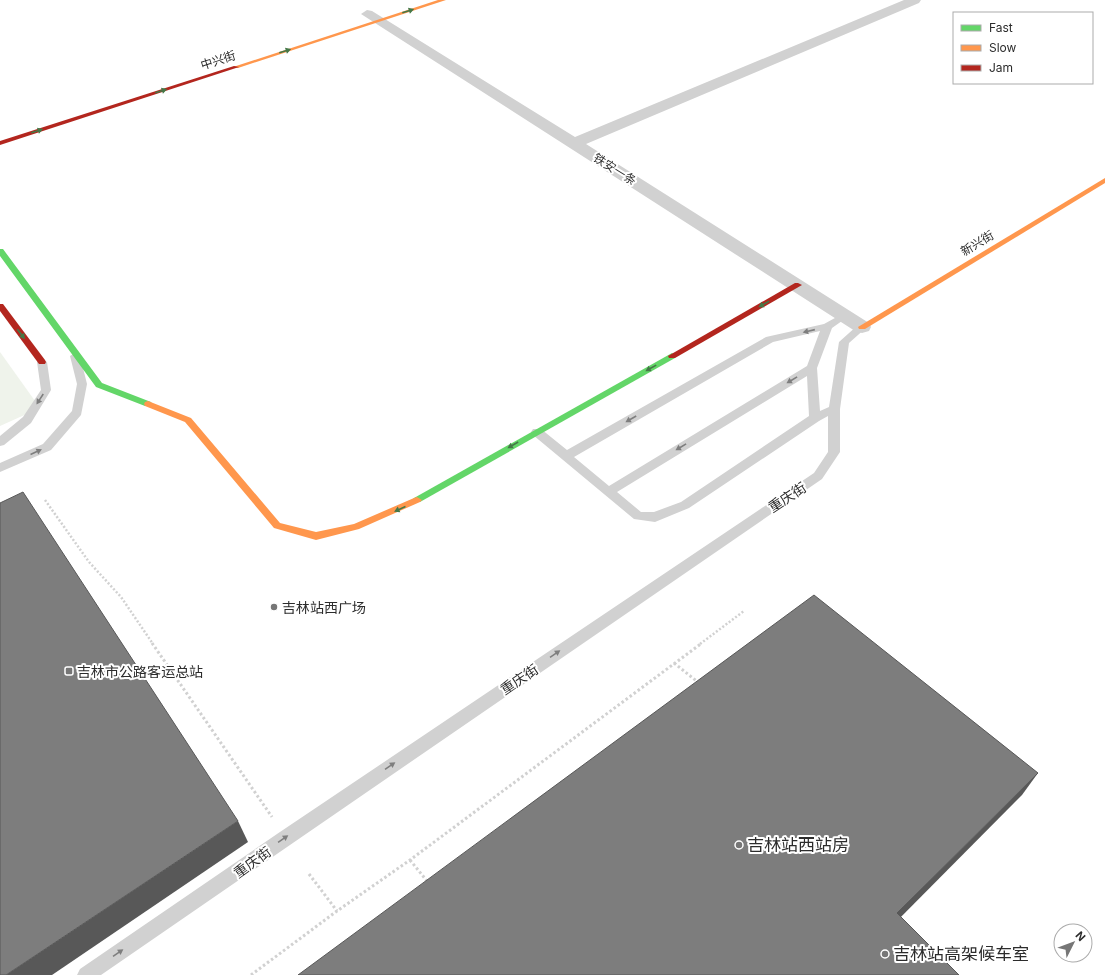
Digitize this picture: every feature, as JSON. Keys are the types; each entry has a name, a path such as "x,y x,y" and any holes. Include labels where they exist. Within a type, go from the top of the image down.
{"street":[{"name":"中兴街","path":"0,143 371,15 443,0"},
{"path":"574,143 915,0"},
{"name":"铁安一条","path":"371,15 862,326"},
{"name":"新兴街","path":"862,326 1105,180"},
{"path":"0,251 74,354 99,385 188,420 277,526 316,536 356,527 404,508 798,285"},
{"path":"0,306 42,362"}],"lane":[{"path":"566,456 770,339 827,326 844,316"},
{"path":"815,418 812,368 827,326"},
{"name":"重庆街","path":"86,975 290,834 818,476 834,452 834,409 844,342 862,326"},
{"path":"0,468 47,447 77,412 82,384 74,354"},
{"path":"0,442 27,420 46,390 42,362"},
{"path":"608,492 812,368"},
{"path":"537,432 638,516 655,517 685,504 815,418 834,409"}],"path":[{"path":"45,500 89,562 121,597 276,823"},
{"path":"251,975 336,911 410,860 744,611"},
{"path":"674,663 704,687"},
{"path":"410,860 429,883"},
{"path":"309,874 336,911"}],"shaded area":[{"path":"0,352 40,408 0,426"}],"building":[{"name":"吉林市公路客运总站","path":"23,492 238,821 6,975 0,975 0,503"},
{"name":"吉林站西站房","path":"814,595 1038,773 897,913 959,975 298,975"}],"traffic: fast":[{"path":"0,251 99,385 148,404"},
{"path":"417,500 672,356"}],"traffic: slow":[{"path":"236,67 443,0"},
{"path":"862,327 1105,180"},
{"path":"148,404 188,420 277,526 316,536 356,527 417,500"}],"traffic: jam":[{"path":"0,143 236,67"},
{"path":"672,356 798,285"},
{"path":"0,306 42,362"}],"place":[{"name":"吉林站西广场","path":"274,607"},
{"name":"吉林市公路客运总站","path":"69,671"},
{"name":"吉林站西站房","path":"739,845"},
{"name":"吉林站高架候车室","path":"885,954"}]}
